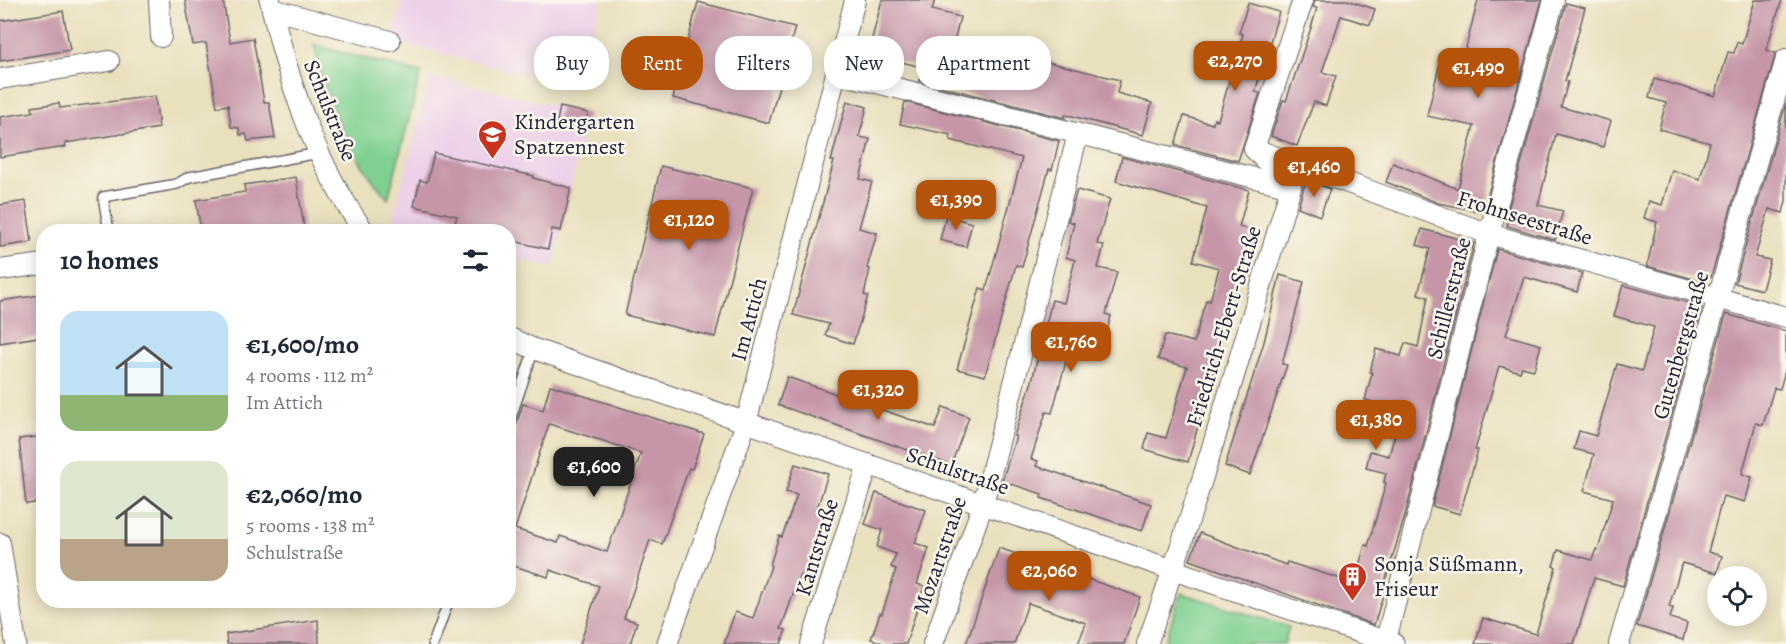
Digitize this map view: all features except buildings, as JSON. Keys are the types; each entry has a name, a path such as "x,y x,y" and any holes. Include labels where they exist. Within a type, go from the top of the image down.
{"street":[{"path":"159,0 161,37"},
{"name":"Im Attich","path":"846,36 855,0"},
{"path":"1291,187 1254,149 1303,0"},
{"name":"Schillerstraße","path":"1389,643 1489,234 1554,0"},
{"path":"271,5 390,40"},
{"name":"Schulstraße","path":"271,5 299,106 319,153 348,209 359,224"},
{"name":"Gutenbergstraße","path":"1619,644 1786,59"},
{"path":"0,79 108,61"},
{"name":"Im Attich","path":"667,644 746,423 833,90"},
{"path":"904,90 1291,187"},
{"name":"Mozartstraße","path":"933,644 983,504 1078,134"},
{"name":"Frohnseestraße","path":"1254,149 1489,234 1786,317"},
{"name":"Friedrich-Ebert-Straße","path":"1147,644 1173,570 1291,187"},
{"path":"0,270 36,265"},
{"name":"Schulstraße","path":"516,340 746,423 1389,643"},
{"name":"Kantstraße","path":"811,644 868,464"},
{"path":"0,543 16,644"}],"lane":[{"path":"108,224 103,197 177,184 189,177 319,153"},
{"path":"516,402 534,348"},
{"path":"433,644 446,608"}],"shaded area":[{"path":"402,0 601,0 592,36 534,36 534,76 390,41"},
{"name":"Kindergarten Spatzennest","path":"430,77 588,113 553,267 516,259 516,224 394,224 392,221"}],"green space":[{"path":"314,45 421,73 388,199 350,146 325,88"},
{"path":"1181,593 1289,627 1284,644 1164,644"}],"place":[{"name":"Kindergarten Spatzennest","path":"493,160"},
{"name":"Sonja Süßmann, Friseur","path":"1353,602"}]}
